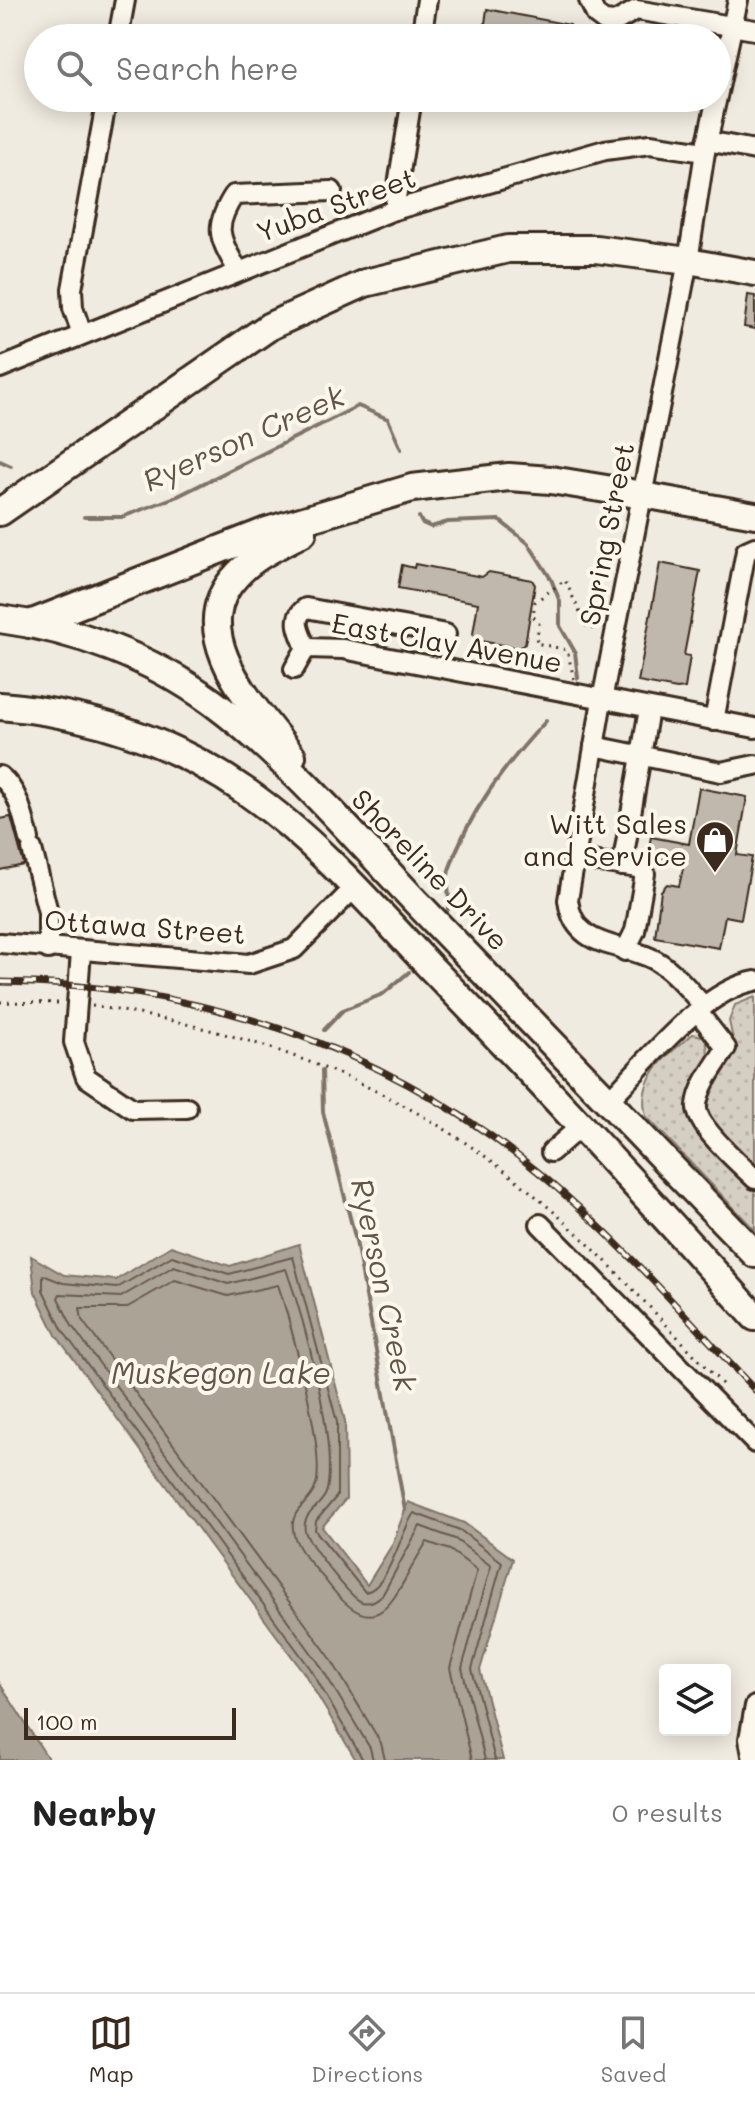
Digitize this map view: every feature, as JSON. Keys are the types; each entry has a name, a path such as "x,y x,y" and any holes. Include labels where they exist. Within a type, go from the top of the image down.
{"highway":[{"path":"0,512 270,326 365,283 508,249 596,249 688,261"},
{"path":"0,634 267,531 424,486 493,477 551,480 643,495"},
{"path":"338,820 232,674 219,643 217,610 238,573 346,506"},
{"name":"Shoreline Drive","path":"0,619 31,623 105,645 183,683 243,727 338,820 755,1254"},
{"path":"0,706 63,714 110,725 184,755 275,813 354,888 582,1125 755,1317"},
{"path":"354,888 360,872 373,874 497,1002 544,1034"},
{"path":"582,1125 659,1194 729,1270 743,1271 755,1254"}],"main road":[{"path":"688,261 755,273"},
{"path":"643,495 755,515"}],"street":[{"path":"121,24 125,0"},
{"path":"423,24 427,0"},
{"path":"589,0 596,15 604,21 615,22 636,10"},
{"path":"615,0 636,10 716,24"},
{"name":"Spring Street","path":"731,36 738,0"},
{"path":"733,27 755,30"},
{"path":"82,334 73,308 72,289 104,112"},
{"path":"394,210 410,112"},
{"name":"Spring Street","path":"714,112 688,261 602,700 568,900 575,924 593,939 664,966 701,1009 726,1048 700,1095 696,1108 700,1123 755,1179"},
{"name":"Yuba Street","path":"2,364 394,210 605,150 650,144 755,150"},
{"path":"238,271 219,237 221,215 234,195 332,191"},
{"path":"714,721 746,551 755,547"},
{"path":"306,648 297,625 298,617 306,608 446,634"},
{"name":"East Clay Avenue","path":"294,669 306,648 343,649 755,728"},
{"path":"622,866 649,709"},
{"path":"594,746 727,773 755,765"},
{"path":"0,776 10,784 19,803 48,912 48,949"},
{"path":"573,858 638,868 645,874 635,931 625,951"},
{"name":"Ottawa Street","path":"0,943 233,965 264,961 294,949 354,888"},
{"path":"81,952 74,1042 86,1077 133,1109 187,1108"},
{"path":"608,1101 701,1009 730,987 755,981"},
{"path":"551,1152 582,1125"},
{"path":"540,1224 755,1443"},
{"path":"753,1760 749,1739 755,1706"}],"path":[{"path":"575,681 567,650 536,643 539,624 533,616 535,602 565,580 587,628 600,629"},
{"path":"0,1002 77,1005 196,1024 295,1055 354,1079"}],"shaded area":[{"path":"755,997 755,1168 707,1117 705,1099 734,1044 729,1021 735,1005"},
{"path":"693,1034 704,1036 708,1048 704,1068 689,1093 688,1112 699,1133 755,1189 755,1230 646,1116 644,1102 649,1079 664,1060"}],"water":[{"name":"Muskegon Lake","path":"299,1244 345,1421 346,1499 322,1527 367,1585 392,1545 408,1502 464,1523 513,1559 480,1670 503,1760 356,1760 304,1673 56,1335 35,1292 31,1256 64,1275 116,1280 171,1246 230,1266"},
{"path":"0,1684 49,1760 0,1760"}],"building":[{"path":"487,9 565,24 485,24"},
{"path":"748,295 755,296 755,329 744,327"},
{"path":"660,563 700,571 684,655 690,656 685,688 638,682"},
{"path":"415,564 482,577 489,572 532,580 535,585 525,644 519,648 475,640 473,634 478,603 398,588 402,565 414,568"},
{"name":"Witt Sales and Service","path":"699,788 747,797 737,855 752,857 741,919 725,916 719,948 655,937 661,891 667,884 679,886 684,864 647,857 651,837 689,844"},
{"path":"11,817 24,865 0,870 0,819"}],"waterway":[{"name":"Ryerson Creek","path":"84,517 122,517 178,496 358,406 388,419 401,449"},
{"name":"Ryerson Creek","path":"0,461 11,466"},
{"name":"Ryerson Creek","path":"419,517 422,523 431,527 448,522 499,520 528,543 551,579 560,602 560,626 575,652 578,678"},
{"name":"Ryerson Creek","path":"447,912 449,870 477,809 517,754 546,721"},
{"name":"Ryerson Creek","path":"324,1030 343,1010 383,994 409,972"},
{"name":"Ryerson Creek","path":"322,1070 323,1112 356,1241 405,1510"}],"railway":[{"path":"0,982 73,986 146,995 216,1010 285,1030 352,1057 416,1089 478,1127 566,1196 649,1277 755,1390"}],"place":[{"name":"Witt Sales and Service","path":"715,874"}]}
